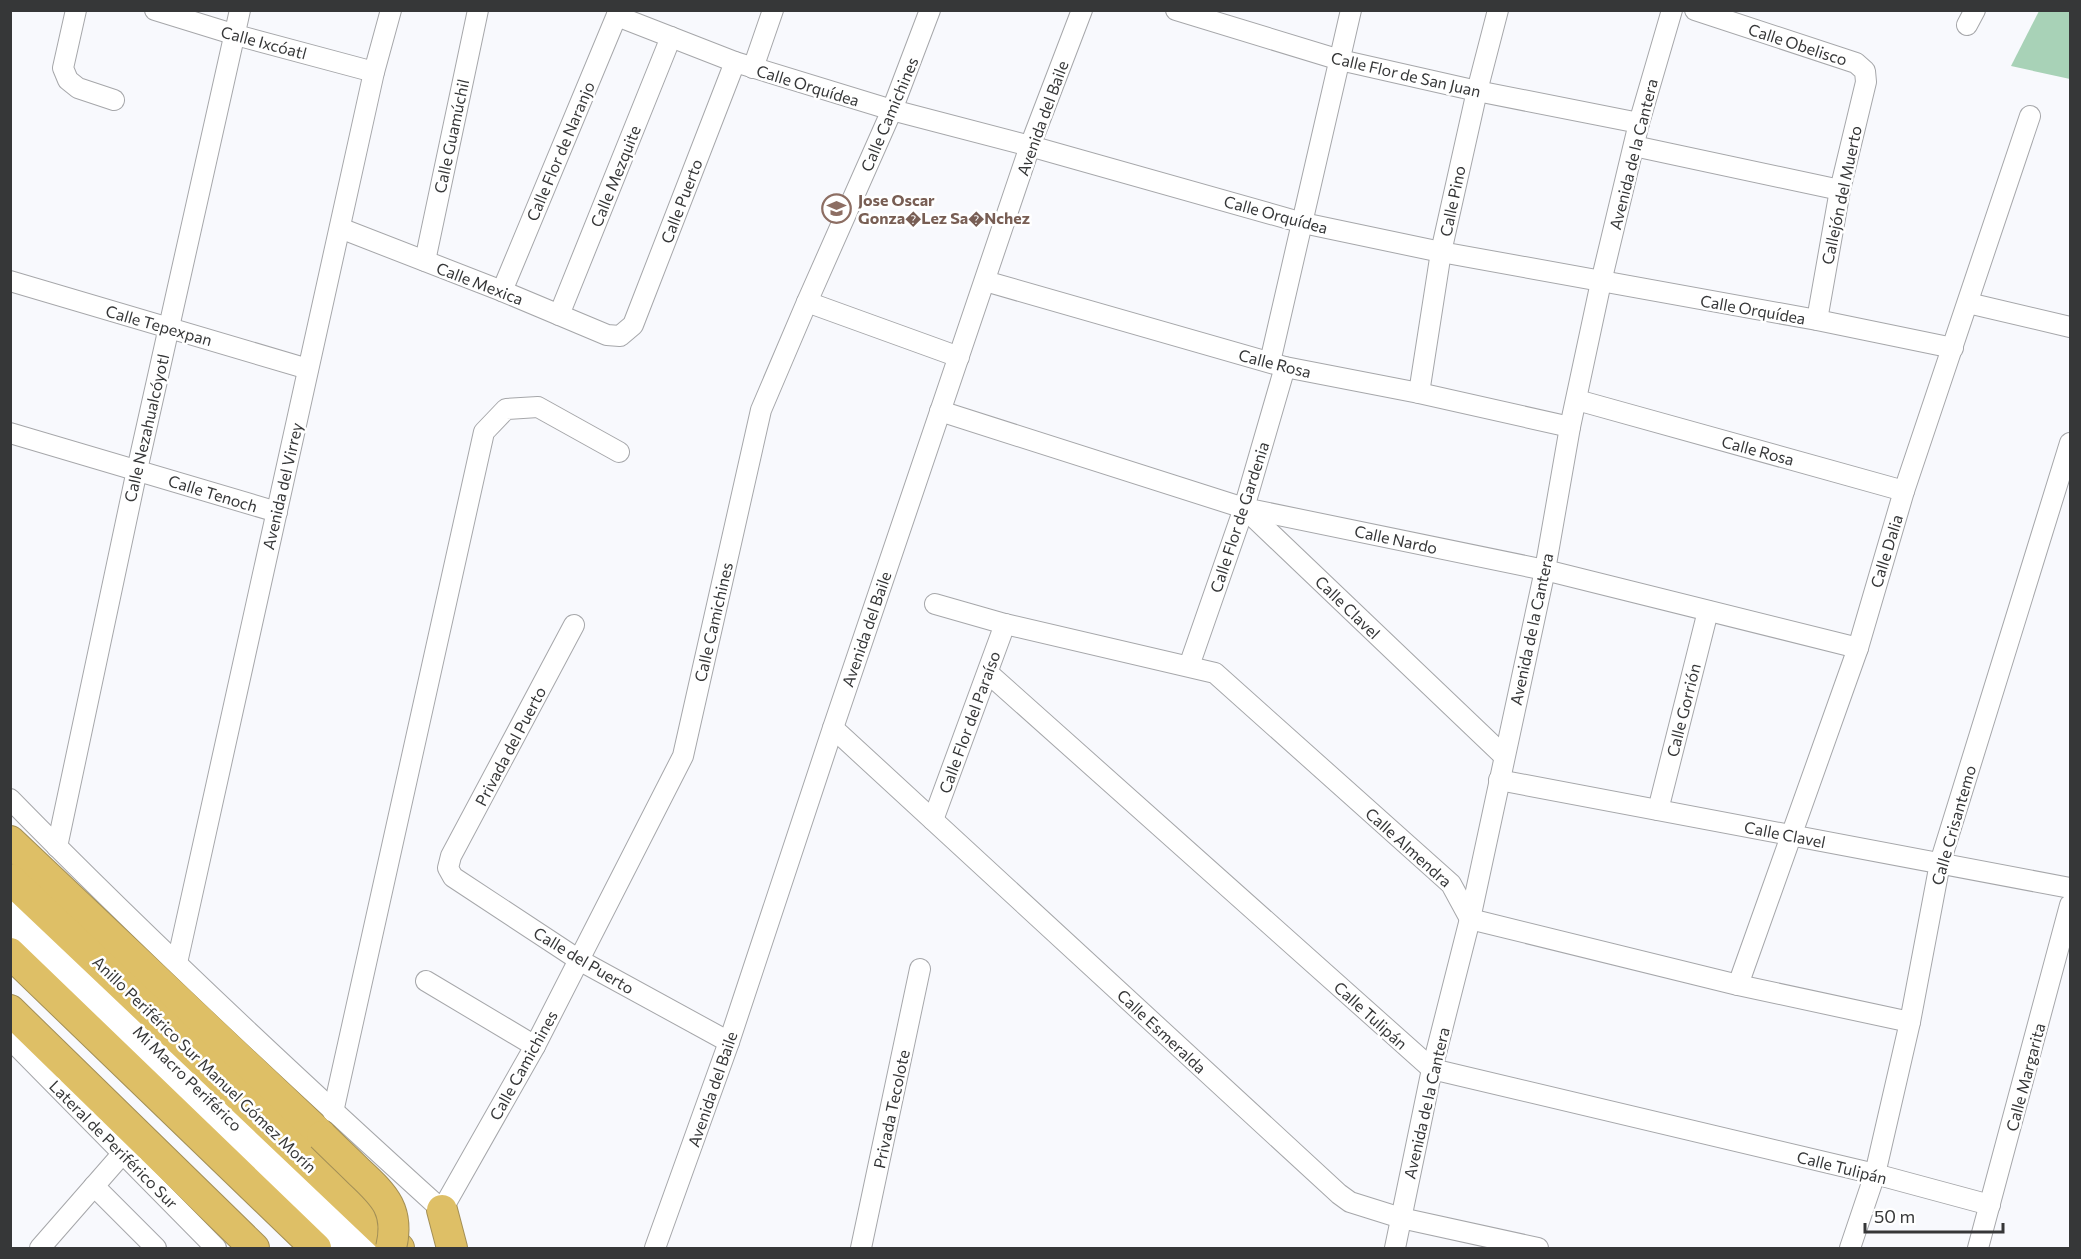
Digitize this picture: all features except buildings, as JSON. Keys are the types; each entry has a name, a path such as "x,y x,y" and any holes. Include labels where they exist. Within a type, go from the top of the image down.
{"highway":[{"path":"10,840 327,1124 383,1194 394,1225 391,1248"},
{"name":"Anillo Periférico Sur Manuel Gómez Morín","path":"10,879 399,1248"},
{"path":"10,953 316,1248"},
{"path":"10,1010 251,1246"},
{"path":"442,1210 452,1248"}],"street":[{"path":"76,10 63,68 68,80 78,88 114,100"},
{"name":"Calle Ixcóatl","path":"155,10 236,35 374,72"},
{"name":"Calle Nezahualcóyotl","path":"57,846 137,470 240,10"},
{"name":"Avenida del Virrey","path":"177,963 374,72 391,10"},
{"name":"Calle Guamúchil","path":"425,261 478,10"},
{"name":"Calle Puerto","path":"620,336 633,326 744,65 773,10"},
{"name":"Calle Camichines","path":"442,1210 535,1046 683,756 761,410 892,110 930,10"},
{"name":"Avenida del Baile","path":"656,1248 729,1042 1030,146 1082,10"},
{"name":"Calle Flor de San Juan","path":"1176,10 1340,60 1476,91 1639,123"},
{"name":"Calle Flor de Gardenia","path":"1188,666 1244,508 1277,365 1303,223 1351,10"},
{"name":"Calle Pino","path":"1419,393 1441,252 1476,91 1498,10"},
{"name":"Avenida de la Cantera","path":"1395,1248 1432,1069 1470,919 1545,570 1570,427 1601,282 1639,123 1672,10"},
{"name":"Calle Obelisco","path":"1695,10 1856,63 1865,71"},
{"name":"Calle Orquídea","path":"618,13 671,37 744,65 892,110 1030,146 1303,223 1441,252 1816,320 1953,348"},
{"name":"Calle Flor de Naranjo","path":"502,291 618,13"},
{"name":"Calle Mezquite","path":"559,315 671,37"},
{"name":"Callejón del Muerto","path":"1816,320 1840,190 1866,82 1865,71"},
{"name":"Calle Dalia","path":"1738,985 1858,648 1904,491 2030,116"},
{"path":"1634,146 1840,190"},
{"name":"Calle Mexica","path":"339,228 502,291 607,335 620,336"},
{"name":"Calle Rosa","path":"985,281 1277,365 1419,393 1570,427"},
{"name":"Calle Tepexpan","path":"10,282 308,369"},
{"path":"807,302 959,357"},
{"path":"1968,303 2070,327"},
{"name":"Calle Rosa","path":"1577,400 1904,491"},
{"path":"327,1124 484,432 507,409 538,407 619,452"},
{"name":"Calle Nardo","path":"940,411 1244,508 1545,570 1858,648"},
{"name":"Calle Tenoch","path":"10,433 277,512"},
{"name":"Calle Crisantemo","path":"1850,1248 1875,1174 1910,1022 1940,863 2070,443"},
{"name":"Calle Clavel","path":"1244,508 1504,756"},
{"name":"Calle Almendra","path":"935,604 1005,624 1215,674 1451,884 1470,919"},
{"name":"Calle Gorrión","path":"1658,810 1708,610"},
{"name":"Calle Flor del Paraíso","path":"933,820 1005,624"},
{"name":"Privada del Puerto","path":"448,868 451,856 574,625"},
{"name":"Calle Tulipán","path":"988,673 1432,1069 1875,1174 1990,1206"},
{"name":"Calle Esmeralda","path":"833,728 1339,1194 1350,1202 1401,1218 1538,1248"},
{"name":"Calle Clavel","path":"1499,780 2070,888"},
{"path":"10,799 177,963 327,1124 442,1210"},
{"name":"Calle del Puerto","path":"448,868 453,877 579,960 729,1042"},
{"name":"Calle Margarita","path":"1978,1248 2070,905"},
{"name":"Mi Macro Periférico","path":"10,908 366,1248"},
{"path":"1470,919 1738,985 1910,1022"},
{"name":"Mi Macro Periférico","path":"10,930 342,1248"},
{"name":"Privada Tecolote","path":"861,1248 920,969"},
{"path":"426,981 535,1046"},
{"name":"Lateral de Periférico Sur","path":"10,1039 216,1248"},
{"path":"40,1248 123,1153"},
{"path":"94,1186 156,1248"}],"green space":[{"path":"2039,11 2070,11 2070,79 2011,66"}],"place":[{"name":"Jose Oscar Gonza�Lez Sa�Nchez","path":"837,208"}]}
